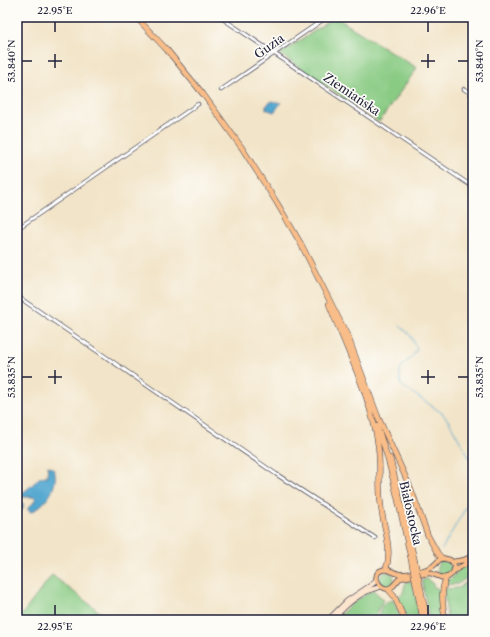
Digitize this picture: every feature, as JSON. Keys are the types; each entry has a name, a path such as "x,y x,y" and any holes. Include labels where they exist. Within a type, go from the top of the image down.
{"highway":[{"path":"136,17 167,50 203,94 242,148 278,203 301,244 348,337 378,417 407,479 430,540 442,558"},
{"path":"321,285 371,412 378,445 380,505 389,560 386,569"},
{"name":"Białostocka","path":"371,412 382,440 413,558"},
{"name":"Białostocka","path":"378,417 396,479 413,558 423,620"},
{"path":"445,620 442,587 446,578"},
{"path":"388,589 394,596 405,620"},
{"name":"Białostocka","path":"419,590 427,620"}],"main road":[{"path":"452,562 464,560 473,556"},
{"path":"333,620 341,611 357,598 374,588 380,586 388,589 403,576 429,569 442,558 448,559 452,562 455,570"},
{"path":"328,620 342,604 374,583 378,573 386,569 403,576 430,573 446,578 451,576 455,570 473,560"},
{"path":"376,579 380,586"}],"street":[{"name":"Ziemiańska","path":"220,17 473,187"},
{"name":"Guzia","path":"221,90 326,17"},
{"path":"464,89 473,95"},
{"path":"17,229 198,104"},
{"path":"17,296 276,474 375,538"}],"green space":[{"path":"335,17 417,68 379,122 280,54"},
{"path":"444,561 449,563 451,568 449,573 444,575 439,573 437,568 439,563"},
{"path":"473,561 473,573 458,584 444,585 459,569"},
{"path":"387,572 392,574 394,579 392,584 387,586 382,584 380,579 382,574"},
{"path":"52,575 110,620 18,620"},
{"path":"473,577 473,593 466,601 463,620 447,620 444,589 459,588"},
{"path":"427,579 433,584 434,587 439,589 442,620 429,620 422,580"},
{"path":"408,581 413,582 420,620 408,620 397,598 403,593 405,584"},
{"path":"373,590 384,600 378,609 376,620 335,620 344,611"},
{"path":"473,599 473,620 466,620 467,608"},
{"path":"393,600 402,620 379,620 383,604"}],"water":[{"path":"272,101 281,103 274,112 266,109 266,106"},
{"path":"48,466 54,470 55,481 46,501 31,512 28,508 36,498 22,497 20,500 23,504 23,509 20,511 17,510 20,494 41,477 47,476"}],"waterway":[{"path":"400,326 410,335 417,349 401,368 401,385 442,413 448,420 473,464"},
{"path":"442,549 473,495"}]}
